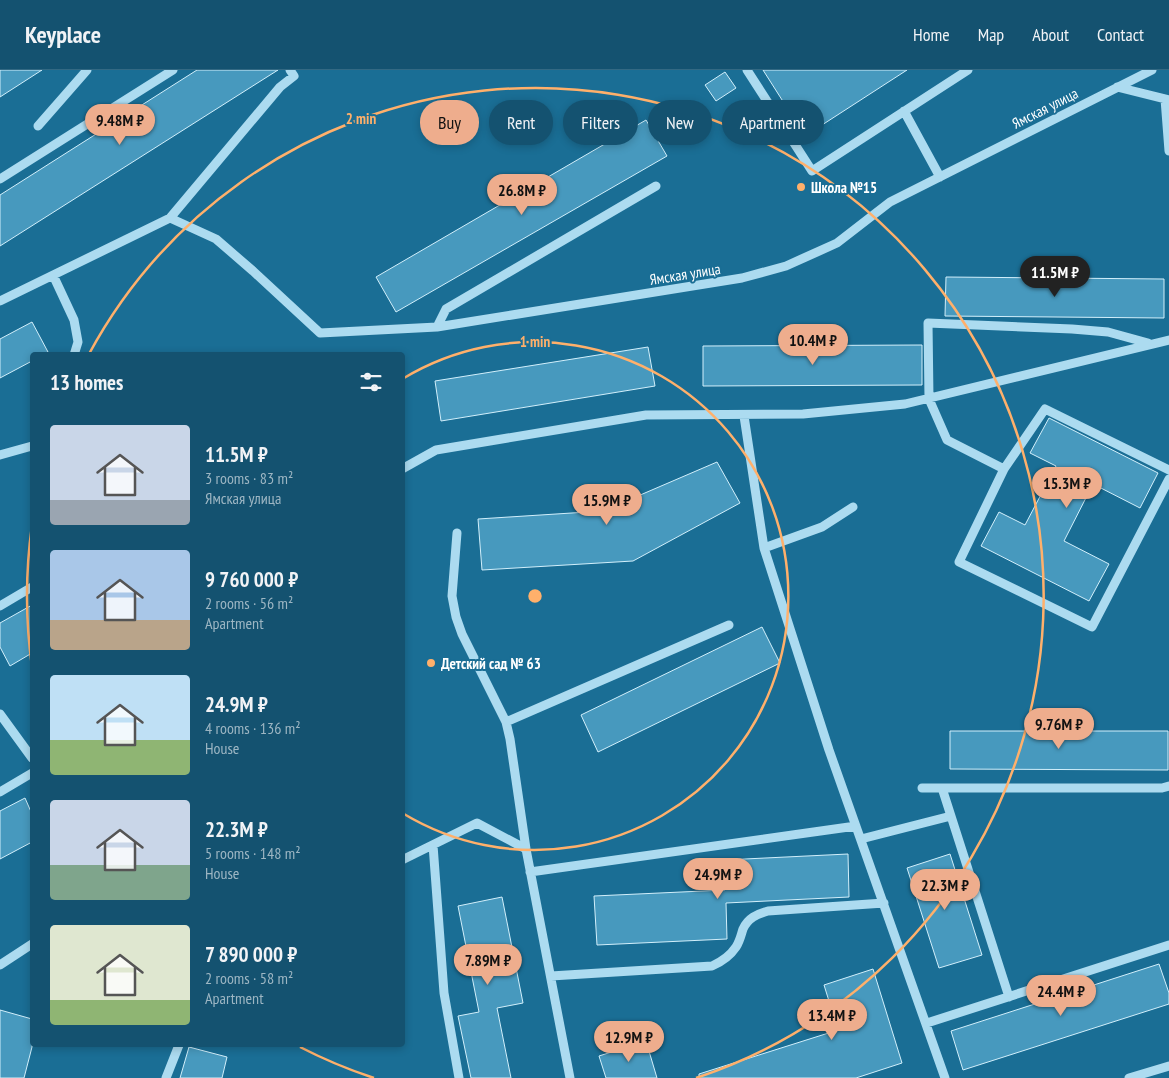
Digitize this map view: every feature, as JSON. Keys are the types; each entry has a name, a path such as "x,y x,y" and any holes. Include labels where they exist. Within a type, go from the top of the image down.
{"street":[{"path":"38,126 86,70"},
{"path":"0,178 173,70"},
{"path":"0,301 170,218 280,88 294,76 290,70"},
{"path":"747,70 812,171 968,70"},
{"name":"Ямская улица","path":"170,218 216,239 320,333 437,327 742,278 786,266 838,243 890,202 1152,70"},
{"path":"1117,87 1167,99 1169,151"},
{"path":"904,111 940,177"},
{"path":"437,327 446,309 656,186"},
{"path":"53,275 74,320 78,342 75,352"},
{"path":"1004,469 947,440 930,399 928,322 1108,332 1150,343"},
{"path":"405,467 436,450 646,415 744,416 818,413 905,404 1150,343 1169,340"},
{"path":"1169,470 1044,409 1004,469 959,562 1092,627 1169,479"},
{"path":"744,416 764,548 829,750 945,1078"},
{"path":"0,455 30,447"},
{"path":"764,548 822,527 853,507"},
{"path":"457,533 452,596 456,617 462,634 506,722 530,872 570,1078"},
{"path":"0,606 30,588"},
{"path":"506,722 730,625"},
{"path":"0,714 30,755"},
{"path":"0,792 30,774"},
{"path":"922,788 1162,788 1169,786"},
{"path":"942,788 1008,997"},
{"path":"861,839 951,816"},
{"path":"405,859 477,823 526,849"},
{"path":"530,872 856,826"},
{"path":"433,845 444,993 459,1078"},
{"path":"551,976 712,966 729,956 736,947 743,929 749,920 756,915 768,911 884,903"},
{"path":"0,965 30,945"},
{"path":"927,1023 1169,945"},
{"path":"166,1078 178,1047"},
{"path":"1129,1078 1169,1066"}],"building":[{"path":"0,70 42,70 0,97"},
{"path":"197,70 278,70 0,246 0,195"},
{"path":"763,70 907,70 824,124 824,100 782,100"},
{"path":"725,72 736,88 716,101 705,85"},
{"path":"646,120 648,123 648,145 661,145 667,156 396,312 376,277 603,145 638,145 638,125"},
{"path":"946,277 1164,279 1164,318 945,316"},
{"path":"32,322 48,352 30,352 30,362 0,378 0,339"},
{"path":"922,345 922,385 703,386 703,346"},
{"path":"648,347 655,386 441,421 435,381"},
{"path":"1049,418 1158,473 1140,508 1093,484 1064,541 1109,564 1089,601 981,546 999,512 1025,525 1056,466 1030,453"},
{"path":"717,462 740,503 633,561 482,570 478,519 603,511"},
{"path":"30,606 30,654 10,666 0,647 0,623"},
{"path":"762,627 780,663 598,752 581,715"},
{"path":"950,731 1168,731 1168,770 950,769"},
{"path":"25,798 30,809 30,843 0,859 0,811"},
{"path":"848,854 849,897 726,903 727,939 597,945 594,896 725,890 724,860"},
{"path":"950,854 982,955 939,968 907,868"},
{"path":"502,897 523,1003 497,1008 511,1078 471,1078 458,1016 479,1012 458,906"},
{"path":"1159,964 1169,993 1169,1004 963,1070 951,1031"},
{"path":"873,969 902,1063 856,1078 699,1078 699,1074 838,1030 824,985"},
{"path":"0,1010 30,1018 30,1047 32,1047 24,1078 0,1078"},
{"path":"646,1041 657,1078 606,1078 599,1056"},
{"path":"189,1047 227,1057 222,1078 180,1078"}],"place":[{"name":"Школа №15","path":"801,187"},
{"name":"Детский сад № 63","path":"431,663"}]}
